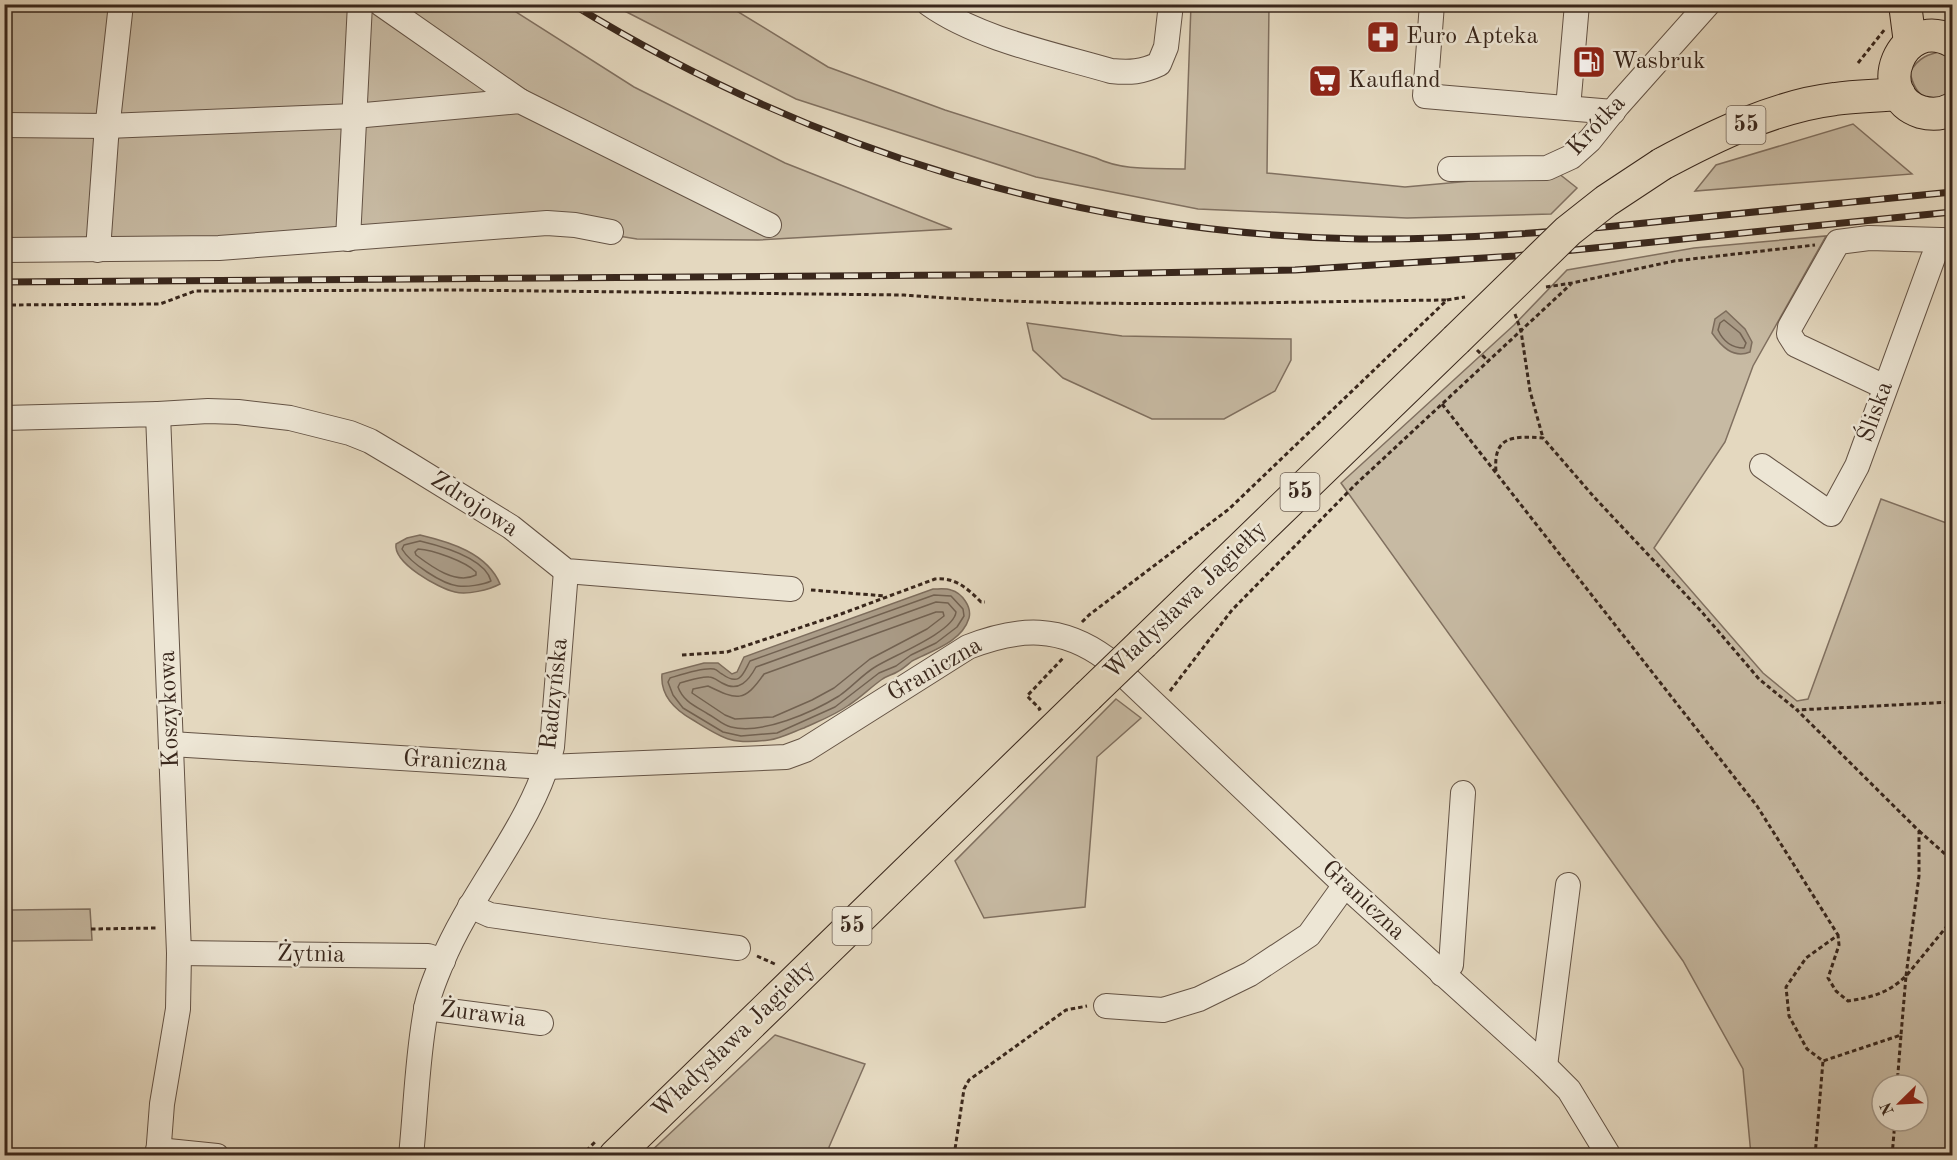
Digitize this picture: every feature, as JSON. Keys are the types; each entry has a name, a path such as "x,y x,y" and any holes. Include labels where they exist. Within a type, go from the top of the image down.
{"main road":[{"path":"1919,4 1924,27 1897,61 1897,83 1906,104 1916,110 1927,114 1938,114 1953,109"},
{"name":"Władysława Jagiełły","path":"615,1155 1143,643 1464,342 1568,231 1606,201 1662,164 1709,139 1797,107 1897,83"}],"street":[{"path":"98,250 107,126 121,4"},
{"path":"348,239 360,4"},
{"path":"381,4 520,101 769,225"},
{"path":"929,4 941,13 975,30 1111,71 1130,73 1144,71 1159,64 1166,47 1171,4"},
{"path":"1432,4 1425,96 1613,112"},
{"path":"1568,108 1577,4"},
{"name":"Krótka","path":"1450,169 1532,169 1558,165 1571,157 1590,140 1708,4"},
{"path":"4,125 107,126 354,116 520,101"},
{"path":"4,250 219,248 547,224 575,225 611,232"},
{"path":"1885,387 1796,345 1789,334 1790,327 1838,242 1869,238 1947,241"},
{"name":"Śliska","path":"1762,466 1831,514 1857,466 1885,387 1947,241"},
{"name":"Zdrojowa","path":"158,414 238,412 290,418 350,433 389,452 512,527 566,571"},
{"path":"4,418 158,414"},
{"name":"Koszykowa","path":"158,414 179,953 178,1009 162,1104 158,1153"},
{"path":"566,571 791,589"},
{"name":"Radzyńska","path":"411,1155 426,1008 443,961 470,906 519,823 547,767 552,747 566,571"},
{"name":"Graniczna","path":"171,744 547,767 786,757 805,750 968,647 1010,633 1034,632 1075,640 1088,645 1107,659 1345,885 1545,1066 1569,1090 1609,1155"},
{"path":"1442,974 1451,965 1463,793"},
{"path":"1106,1006 1162,1010 1199,999 1250,974 1309,935 1345,885"},
{"path":"1545,1066 1568,885"},
{"path":"470,906 490,915 603,932 738,948"},
{"name":"Żytnia","path":"179,953 428,956 443,961"},
{"name":"Żurawia","path":"426,1008 541,1023"},
{"path":"158,1153 217,1155"}],"path":[{"path":"1858,63 1924,27 1940,4"},
{"path":"1540,287 1572,283 1674,261 1838,242"},
{"path":"1158,706 1232,610 1356,484 1572,283"},
{"path":"4,305 160,304 195,291 454,290 904,295 975,301 1137,304 1447,300 1467,297"},
{"path":"1040,709 1027,696 1070,651 1080,624 1229,509 1447,300"},
{"path":"1521,331 1530,391 1543,438 1594,497 1701,611 1759,679 1797,710 1919,831 1953,860"},
{"path":"1464,342 1488,362"},
{"path":"1442,404 1757,806 1838,935 1839,945 1828,978 1836,991 1848,1001 1872,998 1893,989 1953,920"},
{"path":"1496,473 1497,451 1504,442 1522,436 1543,438"},
{"path":"682,655 727,652 935,579 947,578 963,585 981,602 985,602"},
{"path":"791,589 889,596"},
{"path":"1797,710 1953,702"},
{"path":"1898,1073 1906,976 1919,876 1919,831"},
{"path":"91,929 178,927"},
{"path":"1823,1061 1807,1049 1789,1017 1786,987 1806,958 1838,935"},
{"path":"954,1155 964,1089 969,1080 1066,1010 1089,1005 1106,1006"},
{"path":"1823,1061 1901,1035"},
{"path":"1815,1155 1823,1061"},
{"path":"1892,1155 1894,1133"}],"shaded area":[{"path":"4,5 505,5 634,87 785,163 952,229 758,240 637,239 575,229 5,254"},
{"path":"613,5 727,5 828,67 945,110 1117,165 1185,169 1191,5 1269,5 1267,173 1405,187 1558,173 1577,188 1551,214 1407,218 1198,209 1036,177 796,99"},
{"path":"1944,51 1952,60 1952,92 1944,97 1930,99 1916,88 1910,72 1924,57"},
{"path":"1853,124 1912,174 1695,191 1716,165"},
{"path":"1826,236 1753,366 1725,442 1654,548 1763,673 1797,701 1808,699 1881,499 1952,525 1952,1155 1751,1155 1743,1069 1683,961 1341,483 1514,325 1567,270 1694,248"},
{"path":"1027,323 1122,336 1291,339 1291,360 1275,391 1224,419 1152,419 1063,378 1033,350"},
{"path":"1116,699 1141,718 1097,757 1085,907 984,918 955,861"},
{"path":"90,909 92,940 12,941 12,910"},
{"path":"775,1035 865,1064 829,1147 830,1155 647,1155"}],"water":[{"path":"1726,311 1745,329 1752,342 1750,352 1738,354 1728,350 1712,333 1715,319"},
{"path":"420,535 455,545 477,557 494,573 500,584 478,591 460,593 447,590 418,574 402,559 396,544"},
{"path":"933,589 951,590 959,594 969,609 970,614 965,626 953,640 883,679 838,712 783,736 745,742 728,739 680,712 670,702 663,689 662,674 704,663 718,663 732,674 737,672 744,657"}],"railway":[{"path":"572,4 663,56 756,102 852,141 950,174 1050,201 1152,221 1256,233 1360,239 1439,238 1596,228 1952,192"},
{"path":"4,282 1096,274 1295,270 1515,256 1952,212"}],"place":[{"name":"Euro Apteka","path":"1383,37"},
{"name":"Wasbruk","path":"1589,62"},
{"name":"Kaufland","path":"1325,81"}]}
